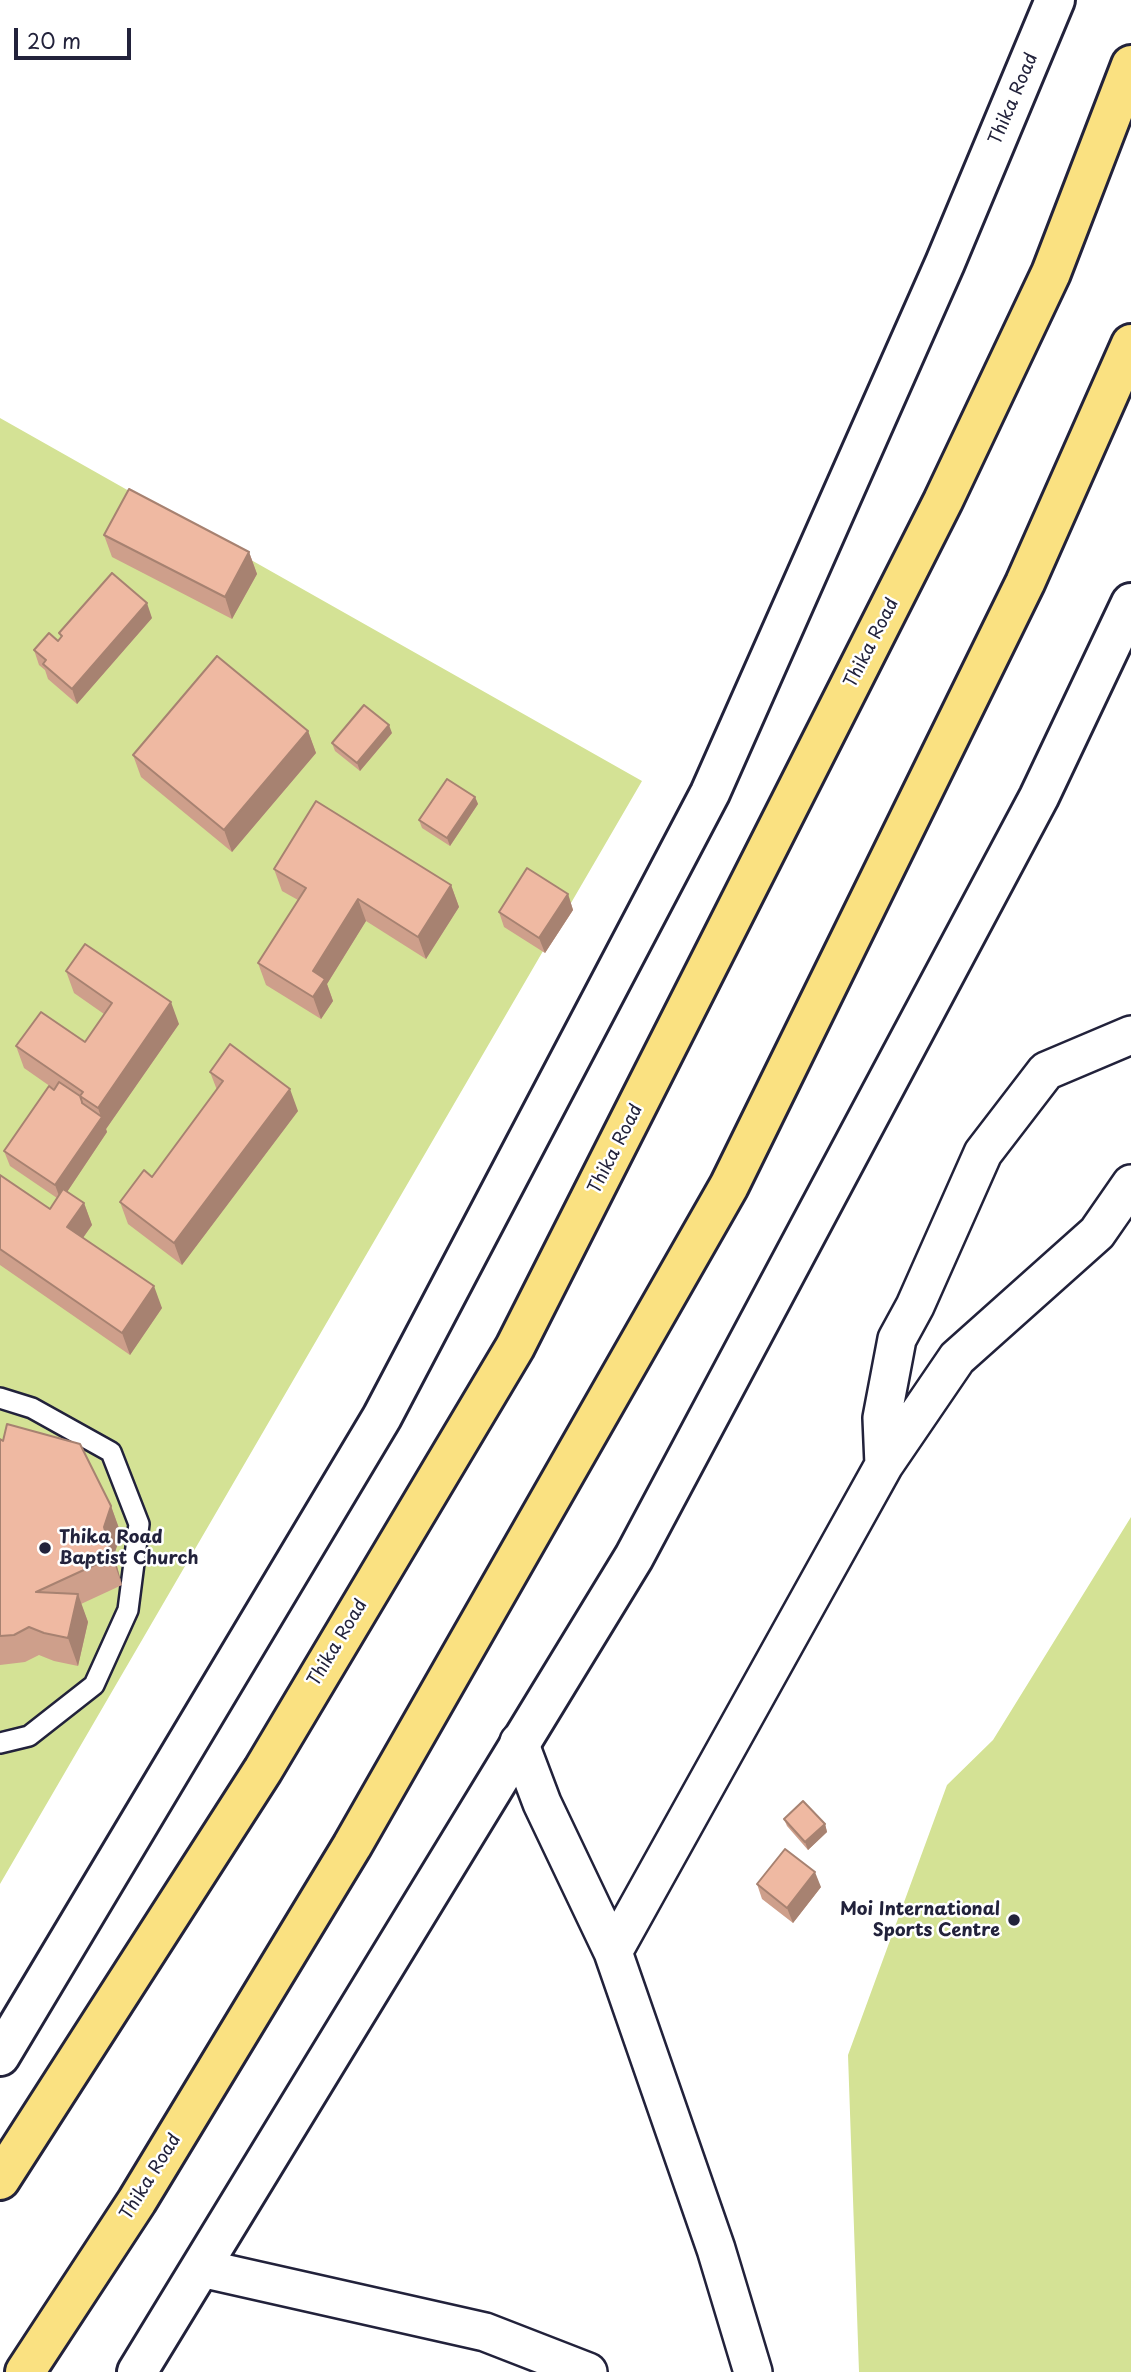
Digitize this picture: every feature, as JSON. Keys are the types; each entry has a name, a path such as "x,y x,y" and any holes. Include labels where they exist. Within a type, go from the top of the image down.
{"highway":[{"name":"Thika Road","path":"0,2179 263,1770 515,1347 943,500 1051,273 1131,65"},
{"name":"Thika Road","path":"25,2372 137,2201 352,1846 729,1186 1025,583 1131,344"}],"main road":[{"name":"Thika Road","path":"0,2056 382,1417 710,793 945,263 1055,0"},
{"path":"137,2372 634,1556 1039,797 1131,603"}],"street":[{"path":"884,1465 883,1419 897,1339 915,1306 983,1153 1045,1072 1131,1035"},
{"path":"613,1952 884,1465 957,1358 1097,1233 1131,1184"},
{"path":"519,1742 542,1803 613,1952 716,2249 753,2372"},
{"path":"201,2268 485,2332 588,2372"}],"lane":[{"path":"0,1398 32,1408 111,1452 139,1524 128,1610 94,1685 29,1736 0,1743"}],"green space":[{"path":"0,418 642,781 0,1884"},
{"name":"Moi International Sports Centre","path":"1131,1517 1131,2372 859,2372 848,2055 947,1785 993,1740"}],"building":[{"path":"129,489 249,552 225,597 104,535"},
{"path":"112,573 147,603 72,689 43,664 46,660 34,650 49,633 58,641 62,636 59,633"},
{"path":"217,656 308,731 224,830 133,755"},
{"path":"364,705 389,725 357,763 332,743"},
{"path":"447,779 475,797 447,838 419,820"},
{"path":"316,801 451,885 418,937 358,899 313,971 325,979 313,997 258,963 306,888 274,869"},
{"path":"527,868 568,894 539,938 499,912"},
{"path":"85,944 171,1002 98,1108 80,1096 83,1092 16,1046 41,1012 85,1042 112,1003 66,971"},
{"path":"230,1044 290,1089 174,1243 120,1202 144,1170 152,1177 223,1081 210,1072"},
{"path":"59,1082 80,1096 82,1103 102,1117 55,1185 4,1151 49,1086 54,1090"},
{"path":"0,1175 50,1209 63,1189 84,1203 67,1227 154,1286 122,1333 0,1249"},
{"path":"7,1424 80,1444 111,1506 104,1527 112,1557 36,1592 78,1594 68,1638 29,1627 14,1635 0,1636 0,1439 3,1441"},
{"path":"803,1801 825,1824 805,1842 784,1819"},
{"path":"785,1849 815,1872 787,1908 757,1884"}],"place":[{"name":"Thika Road Baptist Church","path":"45,1548"},
{"name":"Moi International Sports Centre","path":"1014,1920"}]}
